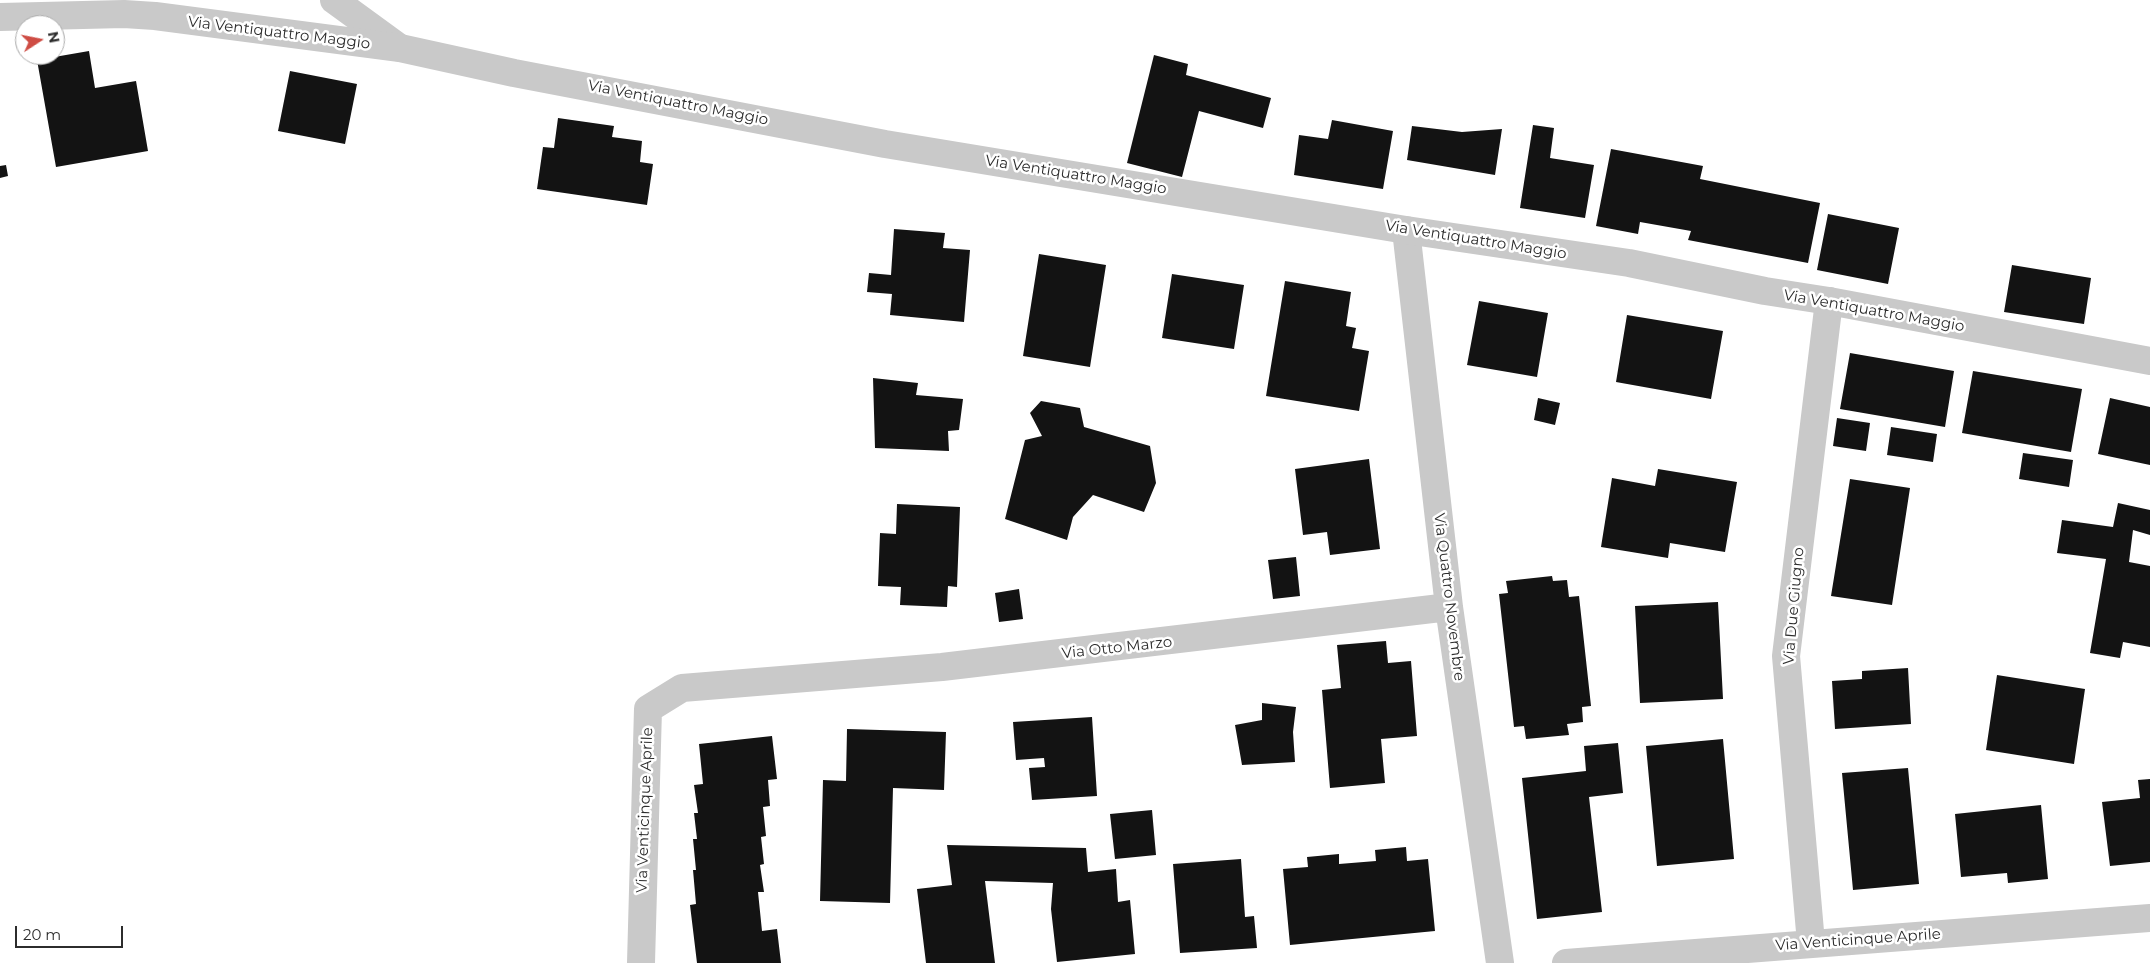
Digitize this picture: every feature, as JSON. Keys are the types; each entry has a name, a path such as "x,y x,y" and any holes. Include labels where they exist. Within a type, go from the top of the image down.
{"street":[{"path":"334,0 400,48"},
{"name":"Via Ventiquattro Maggio","path":"0,17 131,14 400,48 885,144 1241,201 1406,230 1628,263 1765,291 1829,301 2150,361"},
{"name":"Via Quattro Novembre","path":"1406,230 1449,608 1500,963"},
{"name":"Via Due Giugno","path":"1811,943 1786,656 1829,301"},
{"name":"Via Otto Marzo","path":"784,678 952,666 1449,608"},
{"name":"Via Venticinque Aprile","path":"641,963 648,709 682,688 784,678"},
{"name":"Via Venticinque Aprile","path":"1566,963 2150,918"}],"building":[{"path":"89,51 95,88 136,81 148,151 56,167 38,65 65,65 65,55"},
{"path":"1154,55 1188,64 1186,75 1271,98 1263,128 1199,111 1182,177 1127,163"},
{"path":"290,71 357,84 345,144 278,131"},
{"path":"558,118 614,126 612,137 642,141 640,162 653,164 647,205 537,189 543,147 554,148"},
{"path":"1332,120 1393,131 1383,189 1294,175 1299,135 1328,139"},
{"path":"1533,125 1554,128 1550,158 1594,165 1585,218 1520,208"},
{"path":"1412,126 1462,132 1502,129 1495,175 1407,160"},
{"path":"1611,149 1703,166 1700,179 1820,203 1808,263 1688,240 1691,231 1640,222 1638,234 1596,226"},
{"path":"6,165 8,176 0,178 0,166"},
{"path":"1828,214 1899,228 1888,284 1817,270"},
{"path":"894,229 945,233 943,248 970,250 964,322 890,315 892,294 867,292 869,273 891,275"},
{"path":"1039,254 1106,265 1090,367 1023,356"},
{"path":"2012,265 2091,278 2084,324 2004,312"},
{"path":"1172,274 1244,285 1234,349 1162,338"},
{"path":"1285,281 1351,292 1346,326 1356,328 1352,348 1369,351 1359,411 1266,396"},
{"path":"1479,301 1548,313 1537,377 1467,365"},
{"path":"1627,315 1723,331 1711,399 1616,382"},
{"path":"1850,353 1954,371 1945,427 1840,409"},
{"path":"1973,371 2082,389 2071,452 1962,433"},
{"path":"873,378 918,383 916,395 963,399 959,430 948,431 949,451 875,448"},
{"path":"1538,398 1560,403 1555,425 1534,420"},
{"path":"2110,398 2150,407 2150,465 2098,454"},
{"path":"1041,401 1080,408 1084,427 1150,446 1156,483 1144,512 1093,495 1073,517 1067,540 1005,519 1025,440 1042,436 1030,413"},
{"path":"1837,418 1870,423 1866,451 1833,446"},
{"path":"1891,427 1937,434 1933,462 1887,455"},
{"path":"2023,453 2073,460 2069,487 2019,479"},
{"path":"1369,459 1380,549 1330,555 1327,532 1303,535 1295,469"},
{"path":"1658,469 1737,482 1725,552 1670,543 1668,558 1601,547 1612,478 1655,486"},
{"path":"1850,479 1910,488 1892,605 1831,596"},
{"path":"2118,503 2150,510 2150,535 2133,530 2129,562 2150,566 2150,647 2123,642 2120,658 2090,653 2106,559 2057,553 2062,520 2113,527"},
{"path":"897,504 960,507 957,587 948,586 947,607 900,605 901,587 878,586 880,533 896,534"},
{"path":"1296,557 1300,596 1273,599 1268,560"},
{"path":"1552,576 1553,581 1567,580 1569,597 1579,596 1591,706 1582,707 1583,722 1567,724 1569,735 1526,739 1524,726 1514,727 1499,594 1508,593 1506,581"},
{"path":"1019,589 1023,619 999,622 995,593"},
{"path":"1718,602 1723,699 1640,703 1635,606"},
{"path":"1386,641 1388,663 1411,661 1417,736 1381,739 1385,783 1330,788 1322,690 1341,688 1337,645"},
{"path":"1908,668 1911,724 1835,729 1832,681 1862,679 1862,671"},
{"path":"1997,675 2085,689 2074,764 1986,750"},
{"path":"1262,703 1296,707 1293,732 1295,762 1242,765 1235,725 1262,720"},
{"path":"1092,717 1097,796 1032,800 1029,768 1045,767 1044,758 1016,760 1013,722"},
{"path":"847,729 946,732 944,790 893,788 890,903 820,901 823,780 846,781"},
{"path":"772,736 777,779 768,780 770,806 763,807 766,836 761,837 764,864 760,865 764,892 758,892 762,931 777,929 781,963 697,963 690,905 696,904 693,870 696,870 693,839 697,839 694,813 698,813 694,785 703,784 699,744"},
{"path":"1723,739 1734,859 1657,866 1646,746"},
{"path":"1618,743 1623,793 1589,797 1602,912 1537,919 1522,778 1586,771 1584,746"},
{"path":"1908,768 1919,884 1853,890 1842,773"},
{"path":"2150,779 2150,862 2110,866 2102,802 2140,798 2138,780"},
{"path":"2041,805 2048,879 2008,883 2007,873 1961,877 1955,814"},
{"path":"1152,810 1156,855 1115,859 1110,814"},
{"path":"947,845 1086,848 1088,872 1116,869 1118,902 1130,900 1135,954 1057,962 1051,909 1053,883 985,881 995,963 926,963 917,889 952,885"},
{"path":"1406,847 1407,861 1428,859 1435,931 1290,945 1283,869 1308,867 1307,857 1339,854 1339,864 1376,861 1375,850"},
{"path":"1241,859 1245,917 1254,916 1257,948 1180,953 1173,864"}]}
